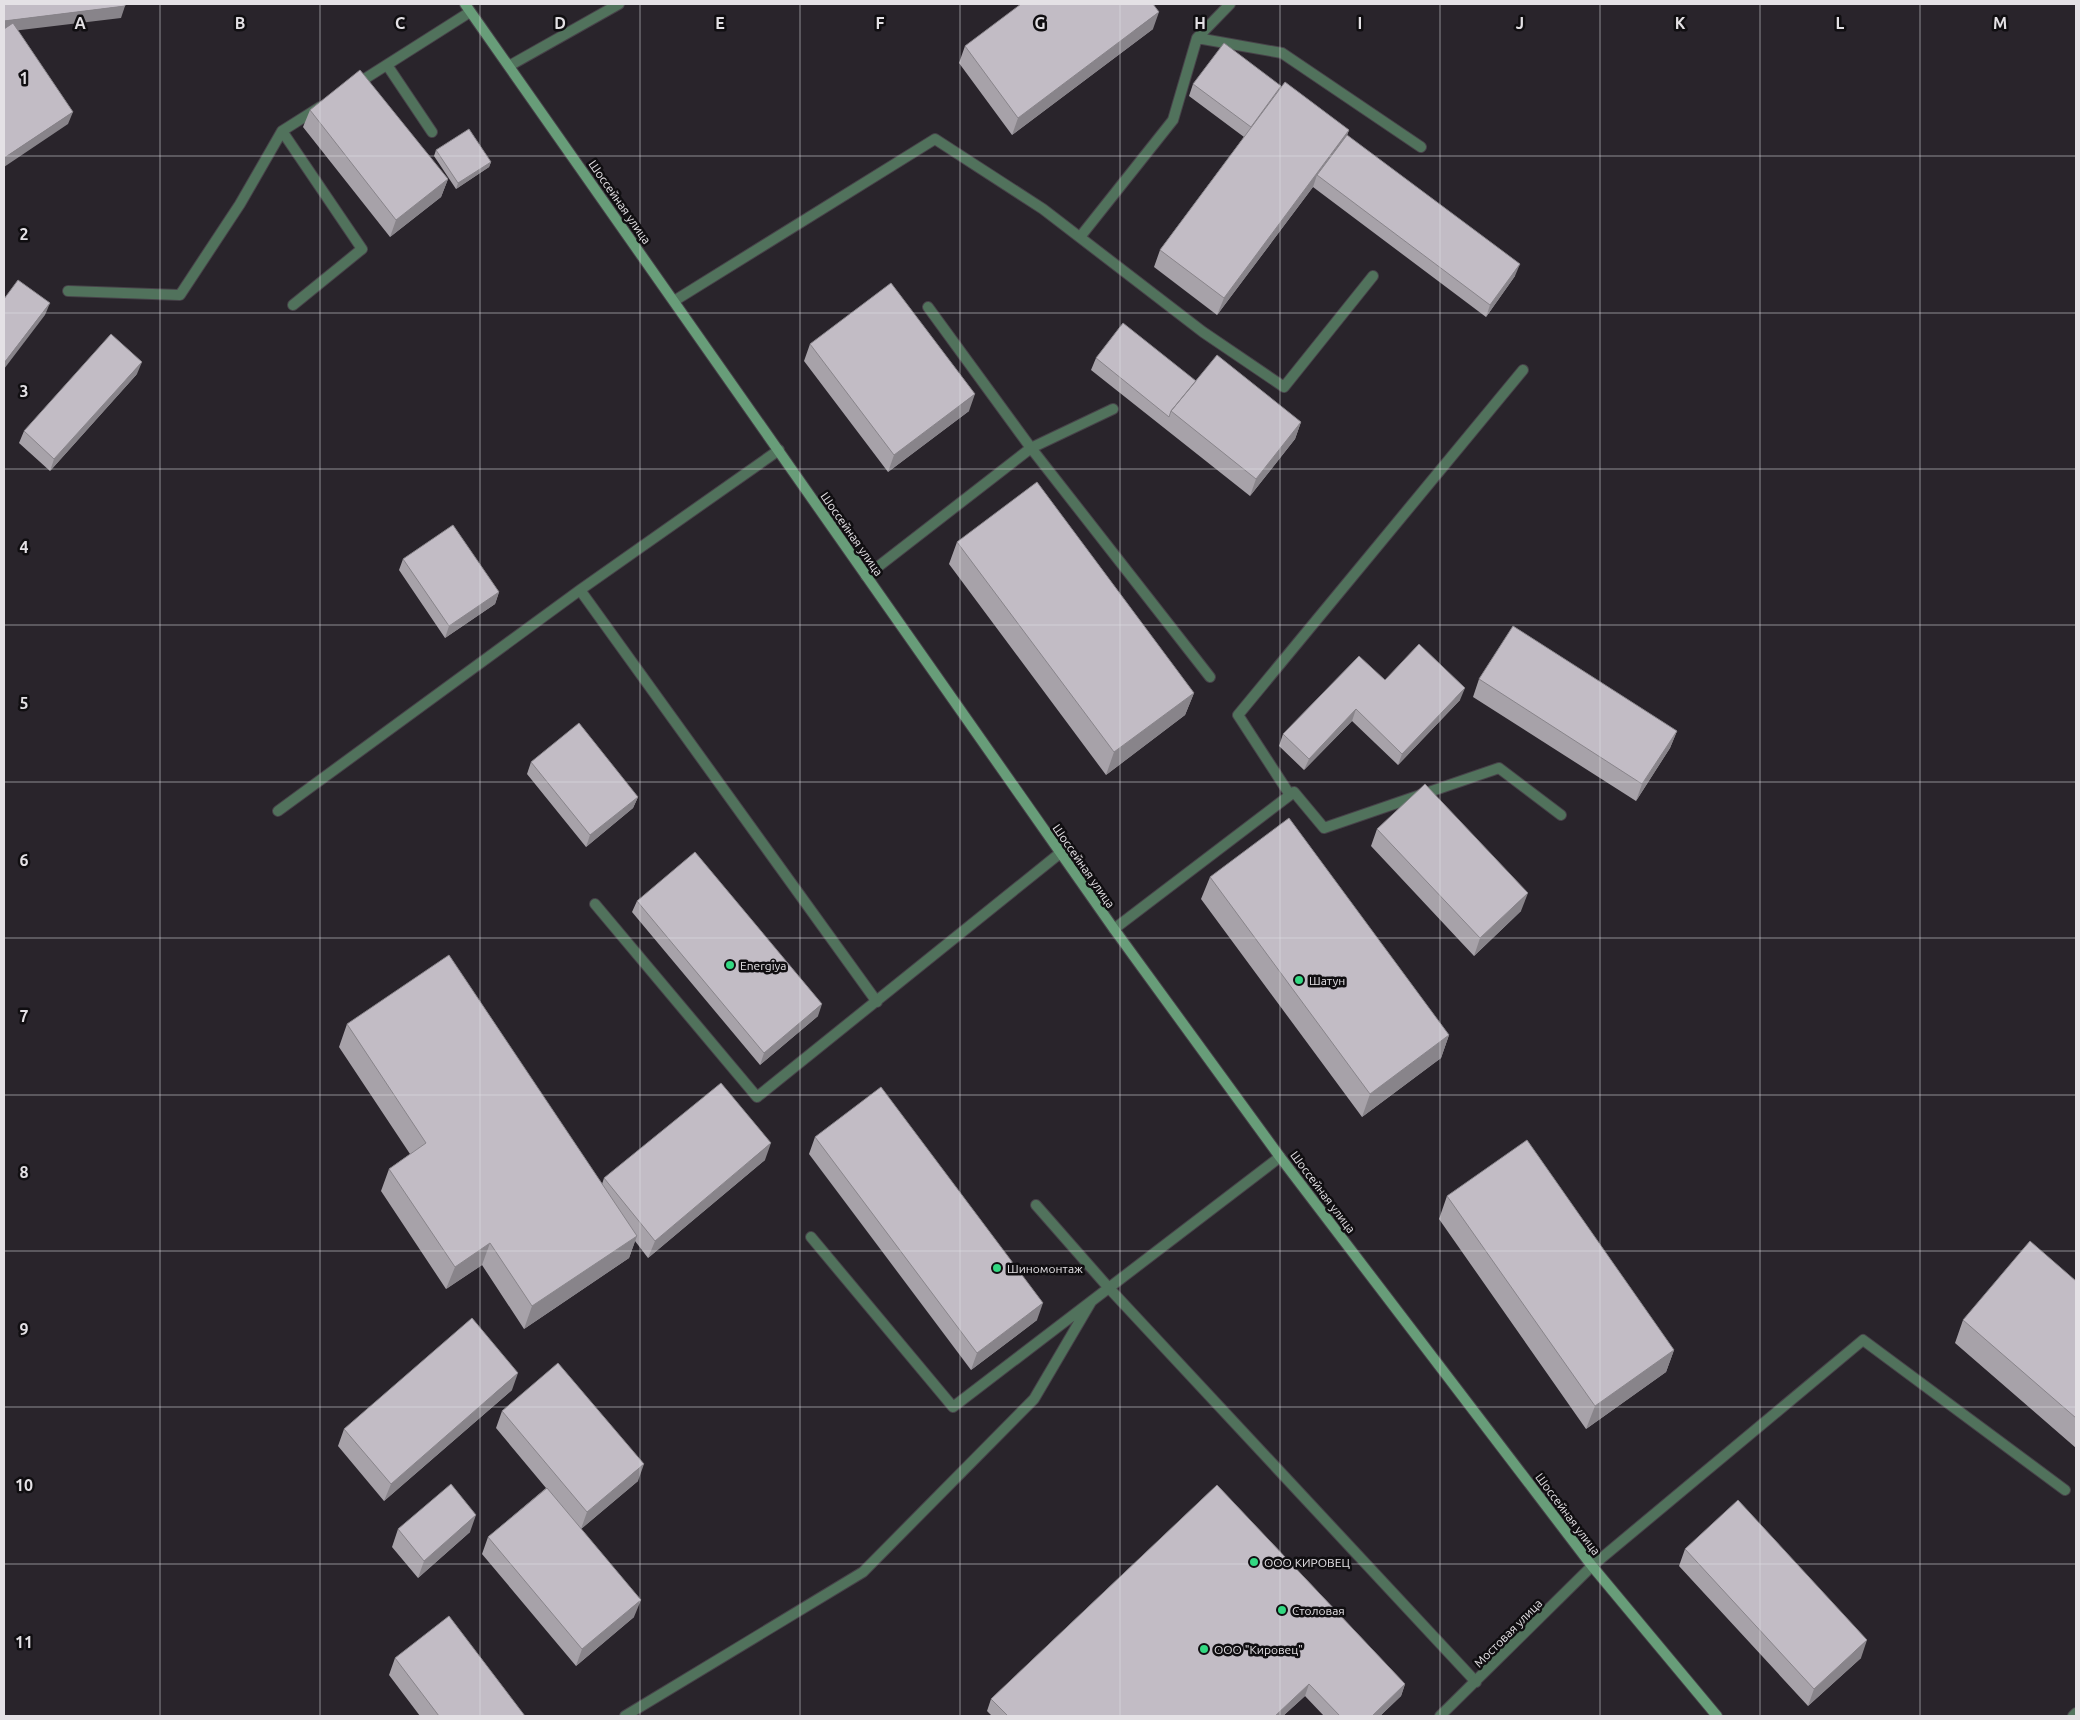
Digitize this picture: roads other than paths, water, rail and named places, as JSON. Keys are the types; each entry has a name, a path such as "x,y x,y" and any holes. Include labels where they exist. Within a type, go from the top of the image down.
{"main road":[{"name":"Шоссейная улица","path":"468,8 779,450 1059,854 1280,1157 1592,1566 1716,1716"}],"street":[{"path":"509,66 619,4"},
{"path":"1080,236 1174,120 1197,38 1230,4"},
{"path":"347,90 388,65 468,8"},
{"path":"1197,38 1282,53 1421,147"},
{"path":"388,65 432,132"},
{"path":"68,291 180,295 240,204 282,131 331,100"},
{"path":"282,131 362,249 293,305"},
{"path":"674,301 935,139 1043,209 1203,332 1284,387 1373,276"},
{"path":"928,308 1031,448 1210,677"},
{"path":"1290,795 1238,715 1523,370"},
{"path":"866,576 1031,448 1113,409"},
{"path":"278,811 580,590 779,450"},
{"path":"580,590 876,1002"},
{"path":"1114,929 1294,792 1324,828 1499,768 1561,815"},
{"path":"595,904 757,1097 1059,854"},
{"path":"811,1237 953,1407 1280,1157"},
{"path":"1036,1205 1108,1287 1476,1682"},
{"path":"625,1716 862,1572 1034,1399 1090,1302"},
{"name":"Мостовая улица","path":"1440,1716 1592,1566 1863,1340 2066,1490"},
{"path":"2073,1716 2076,1713"}],"place":[{"name":"Energiya","path":"730,965"},
{"name":"Шатун","path":"1299,980"},
{"name":"Шиномонтаж","path":"997,1268"},
{"name":"ООО КИРОВЕЦ","path":"1254,1562"},
{"name":"Столовая","path":"1282,1610"},
{"name":"ООО \"Кировец\"","path":"1204,1649"}]}
